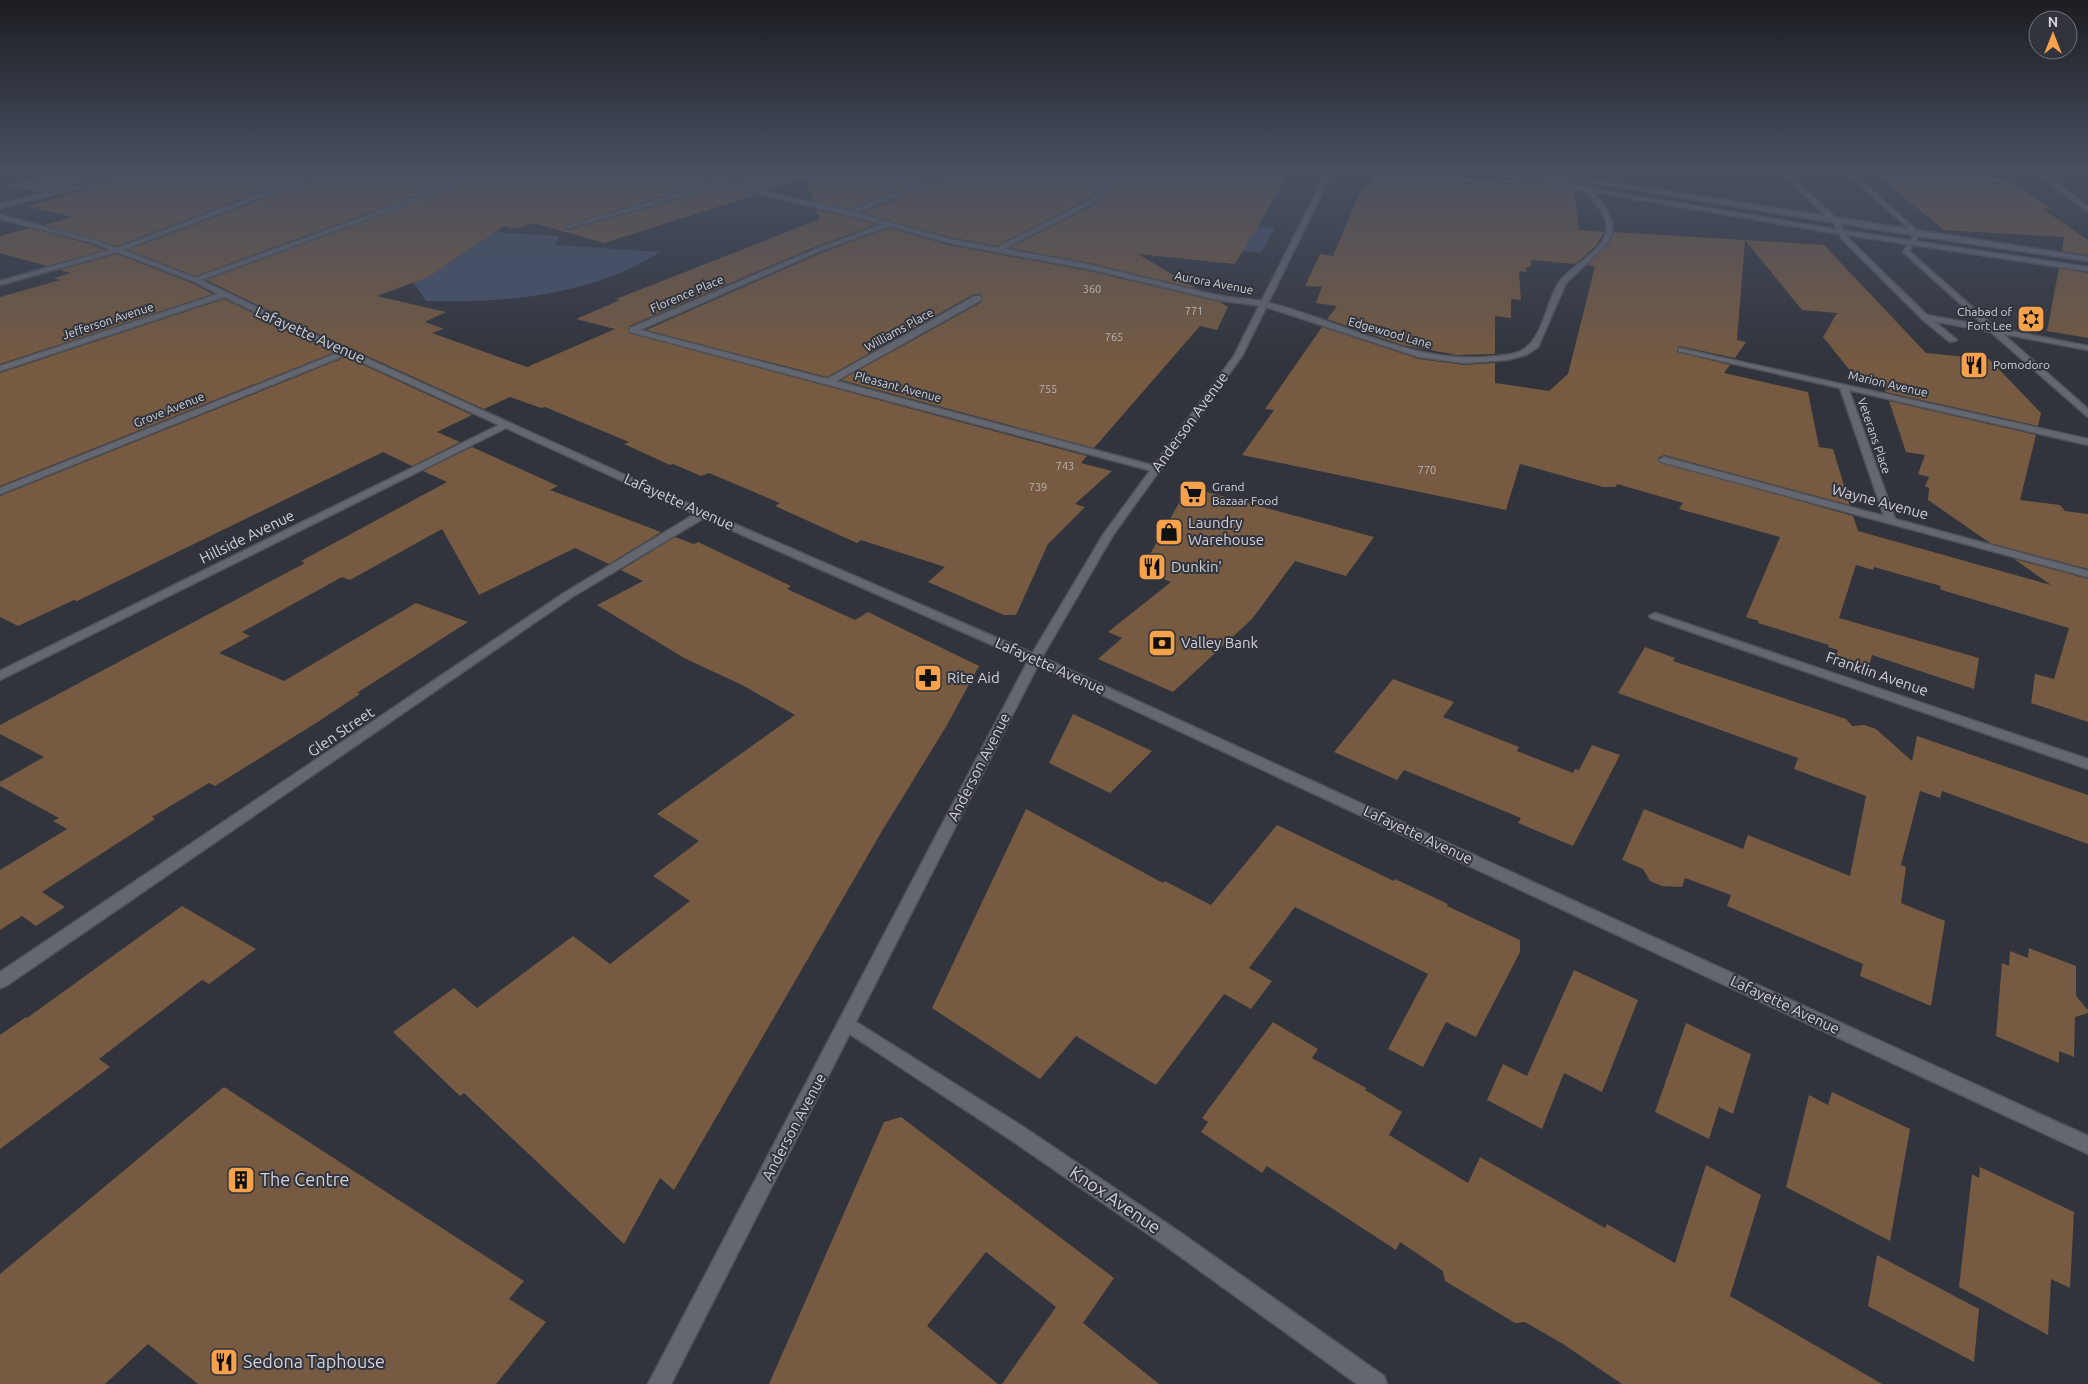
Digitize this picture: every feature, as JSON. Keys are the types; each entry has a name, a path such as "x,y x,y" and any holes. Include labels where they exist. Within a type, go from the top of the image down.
{"street":[{"name":"Lafayette Avenue","path":"59,234 118,250 195,280 222,295 703,514 1035,659 2088,1145"},
{"path":"0,283 118,250 161,234"},
{"path":"195,280 323,234"},
{"name":"Florence Place","path":"633,330 818,250 863,234"},
{"name":"Aurora Avenue","path":"923,234 949,241 1089,267 1218,298 1264,304"},
{"path":"997,250 1028,234"},
{"name":"Anderson Avenue","path":"659,1384 848,1024 1035,659 1108,535 1238,356 1299,234"},
{"name":"Edgewood Lane","path":"1264,304 1381,344 1442,358 1464,361 1507,358 1523,353 1535,346 1562,282 1605,243 1609,234"},
{"path":"1842,234 1925,317 1953,340"},
{"path":"1850,234 2088,269"},
{"path":"2088,259 1918,234 1905,251 2088,414"},
{"name":"Jefferson Avenue","path":"0,369 222,295"},
{"name":"Williams Place","path":"830,381 978,298"},
{"path":"1925,317 2088,348"},
{"name":"Pleasant Avenue","path":"633,330 1156,469"},
{"name":"Marion Avenue","path":"1682,350 2088,442"},
{"name":"Grove Avenue","path":"0,491 348,352"},
{"name":"Veterans Place","path":"1844,387 1891,521"},
{"name":"Hillside Avenue","path":"0,676 507,424"},
{"name":"Wayne Avenue","path":"1664,460 2088,574"},
{"name":"Glen Street","path":"0,981 568,596 703,514"},
{"name":"Franklin Avenue","path":"1655,616 2088,764"},
{"name":"Knox Avenue","path":"848,1024 1018,1134 1174,1240 1376,1384"}],"shaded area":[{"path":"491,234 559,236 555,245 660,252 633,267 605,278 547,294 486,300 426,301 405,270 465,239"},
{"path":"1202,234 1272,234 1261,253 1233,250"}],"building":[{"path":"9,234 50,234 105,250 47,266 0,253 0,236"},
{"path":"74,234 150,234 117,246"},
{"path":"171,234 312,234 195,276 128,250"},
{"path":"331,234 493,234 428,277 377,296 446,312 425,322 444,329 432,333 527,367 615,329 576,319 620,300 616,299 783,234 851,234 815,247 629,326 629,333 1087,456 1081,463 1112,471 1075,504 1085,507 1048,544 1016,615 1004,615 928,582 945,567 861,540 857,543 775,506 780,503 709,473 701,476 673,464 670,465 624,444 629,442 545,407 541,408 510,397 484,409 303,327 206,280"},
{"path":"571,234 634,234 604,243"},
{"path":"874,234 908,234 948,245 1089,271 1220,302 1228,307 1217,330 1200,326 1094,448 841,380 982,302 981,294 974,294 827,377 646,330 821,253"},
{"path":"937,234 1020,234 996,246"},
{"path":"1038,234 1253,234 1235,264 1138,254 1197,289 1090,263 1010,248"},
{"path":"1342,234 1603,234 1596,246 1575,264 1531,260 1531,267 1526,267 1526,272 1519,271 1521,300 1511,299 1511,318 1495,316 1495,354 1457,355 1402,345 1327,319 1337,306 1316,303 1322,287 1305,286 1320,254 1333,256"},
{"path":"1613,234 1745,240 1737,340 1746,342 1735,358 1679,346 1677,352 1730,365 1724,373 1808,392 1819,447 1833,449 1850,505 1664,455 1658,458 1658,461 1853,516 1858,531 2051,585 2014,559 2088,579 2088,722 2031,703 2035,674 2054,679 2069,628 1945,591 1940,589 1941,586 1874,567 1873,570 1856,565 1839,618 1979,658 1974,689 1872,655 1869,666 1836,655 1838,650 1828,647 1829,645 1758,623 1759,621 1746,617 1780,537 1679,509 1683,503 1617,484 1616,487 1603,487 1520,464 1506,510 1242,455 1274,410 1265,409 1322,327 1419,359 1464,365 1495,363 1495,383 1549,391 1568,374 1595,266 1587,265 1608,245"},
{"path":"2005,234 2079,234 2088,240 2088,255 2062,251 2064,237"},
{"path":"1745,240 1824,245 1926,353 1989,359 2041,413 2038,426 1886,392 1882,380 1852,373 1823,337 1837,313 1802,310"},
{"path":"117,254 192,283 213,294 0,364 0,297 60,280 54,278 71,273 60,270"},
{"path":"2059,268 2088,273 2088,338 2047,331"},
{"path":"224,299 335,352 0,486 0,373"},
{"path":"346,357 472,415 437,432 460,442 412,466 383,452 77,601 74,600 18,626 0,617 0,496"},
{"path":"1889,401 2036,435 2020,500 2060,505 2065,511 2088,514 2088,569 1990,543 1928,500 1929,488 1925,486 1929,477 1918,474 1925,455 1906,452"},
{"path":"472,447 558,486 550,490 661,532 609,564 575,548 479,595 442,529 350,580 342,577 242,632 250,636 219,653 284,681 416,603 468,622 357,693 360,694 316,723 215,786 209,783 152,817 155,819 42,892 65,907 36,926 22,916 0,930 0,870 67,829 53,821 59,818 0,786 0,782 44,757 0,734 0,725 305,563 301,561 447,482 423,471"},
{"path":"1188,487 1374,537 1346,576 1295,561 1252,619 1173,692 1098,659 1122,638 1108,632 1171,582 1141,570"},
{"path":"675,537 694,544 698,542 791,586 787,589 855,620 868,612 979,666 947,725 882,831 674,1190 660,1178 624,1244 464,1093 460,1096 393,1032 454,988 477,1008 573,936 610,964 690,901 653,876 699,841 657,814 795,715 742,685 684,658 597,605 643,581 621,570"},
{"path":"1645,647 1675,658 1673,661 1846,719 1852,726 1864,725 1876,729 1912,761 1917,736 2088,795 2088,844 1942,791 1940,798 1920,791 1901,865 1906,867 1901,903 1945,921 1931,1006 1860,976 1863,964 1727,906 1731,895 1685,878 1682,887 1662,886 1650,881 1643,869 1622,860 1644,809 1743,849 1748,835 1850,876 1866,796 1794,769 1798,758 1618,693"},
{"path":"1393,679 1454,702 1443,717 1519,747 1517,751 1573,773 1575,769 1579,770 1592,745 1620,755 1573,846 1518,823 1521,818 1404,770 1397,780 1334,752"},
{"path":"1073,714 1152,751 1110,793 1049,763"},
{"path":"1026,809 1163,883 1165,881 1211,905 1277,825 1394,881 1395,879 1448,904 1447,906 1520,940 1520,952 1476,1037 1446,1022 1423,1067 1388,1049 1428,974 1295,907 1249,968 1272,981 1251,1009 1224,994 1156,1085 1076,1036 1040,1079 932,1008"},
{"path":"182,906 256,949 209,984 202,980 99,1059 110,1067 0,1149 0,1035 27,1018"},
{"path":"2029,948 2076,966 2076,996 2088,1010 2088,1013 2075,1017 2074,1057 2059,1051 2059,1063 1996,1036 2002,963 2009,966 2010,951 2028,958"},
{"path":"1574,970 1638,1000 1602,1092 1564,1073 1542,1129 1487,1100 1503,1064 1527,1076"},
{"path":"1273,1022 1318,1049 1312,1058 1366,1088 1365,1090 1402,1112 1389,1135 1468,1183 1480,1157 1605,1228 1607,1224 1675,1263 1706,1165 1761,1195 1730,1296 1882,1384 1622,1384 1563,1344 1525,1322 1515,1323 1445,1281 1443,1271 1400,1242 1396,1250 1267,1166 1262,1173 1201,1132 1208,1122 1202,1118"},
{"path":"1686,1023 1751,1054 1733,1114 1719,1107 1709,1139 1655,1112"},
{"name":"The Centre","path":"224,1087 524,1281 509,1299 546,1322 496,1384 198,1384 148,1344 105,1384 0,1384 0,1274"},
{"path":"1832,1092 1910,1129 1890,1241 1786,1187 1809,1095 1828,1105"},
{"path":"901,1117 1114,1278 1083,1323 1159,1384 1002,1384 1056,1307 986,1252 927,1326 998,1384 769,1384 884,1122"},
{"path":"1980,1167 2074,1212 2070,1288 2051,1279 2048,1335 1959,1287 1972,1174 1979,1178"},
{"path":"1877,1255 1979,1309 1974,1362 1868,1306"}],"place":[{"name":"Chabad of Fort Lee","path":"2031,319"},
{"name":"Pomodoro","path":"1974,365"},
{"name":"Grand Bazaar Food","path":"1193,494"},
{"name":"Laundry Warehouse","path":"1169,532"},
{"name":"Dunkin'","path":"1152,567"},
{"name":"Valley Bank","path":"1162,643"},
{"name":"Rite Aid","path":"928,678"},
{"name":"The Centre","path":"241,1180"},
{"name":"Sedona Taphouse","path":"224,1362"}]}
